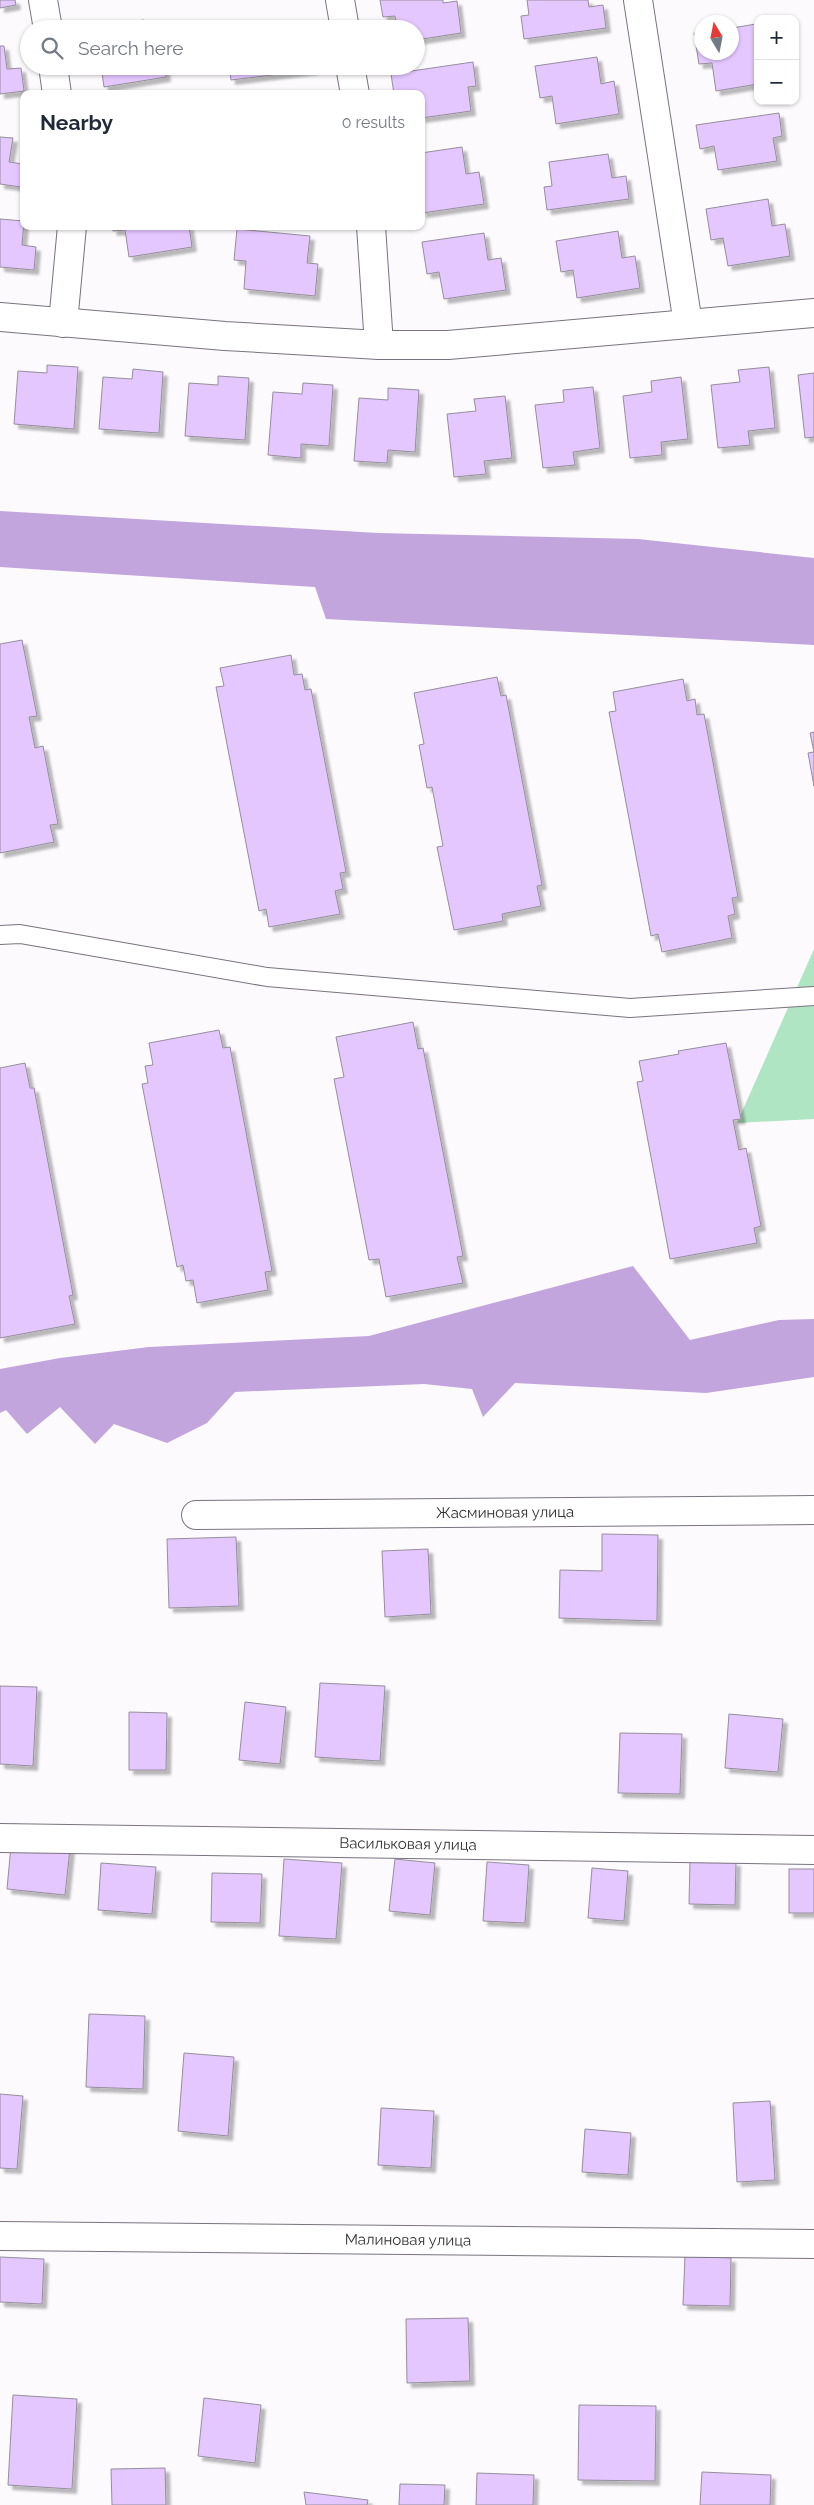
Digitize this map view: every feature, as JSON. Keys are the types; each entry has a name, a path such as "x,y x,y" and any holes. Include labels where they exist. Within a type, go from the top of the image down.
{"street":[{"path":"44,0 47,20"},
{"path":"340,0 343,20"},
{"path":"638,0 688,324"},
{"path":"54,75 56,90"},
{"path":"352,75 354,90"},
{"path":"63,322 72,230"},
{"path":"371,230 379,345"},
{"path":"0,318 225,336 379,345 448,345 814,314"},
{"name":"Жасминовая улица","path":"196,1515 814,1510"},
{"name":"Васильковая улица","path":"0,1838 814,1850"},
{"name":"Малиновая улица","path":"0,2236 814,2244"}],"lane":[{"path":"0,935 20,934 267,976 630,1008 814,996"}],"green space":[{"path":"814,949 814,1119 737,1123"}],"shaded area":[{"path":"0,511 378,533 638,539 814,558 814,645 326,619 315,587 0,567"},
{"path":"633,1266 690,1340 779,1320 814,1319 814,1377 706,1393 515,1383 483,1417 472,1389 424,1384 235,1392 207,1423 167,1443 114,1424 95,1444 60,1407 27,1434 6,1410 0,1413 0,1369 60,1358 149,1347 369,1336"}],"building":[{"path":"0,0 15,0 16,5 0,8"},
{"path":"380,0 443,0 443,3 457,1 461,33 425,39 425,20 396,20 395,16 383,17"},
{"path":"527,0 588,0 589,7 603,5 606,28 524,39 521,16 529,15"},
{"path":"754,24 754,85 716,91 712,63 699,64 698,60 739,60 739,27"},
{"path":"0,46 4,46 7,69 20,68 24,90 0,94"},
{"path":"597,57 601,84 614,81 619,114 556,124 552,96 540,98 535,66"},
{"path":"473,62 476,86 468,87 471,111 425,117 425,90 393,90 391,75 425,75 425,69"},
{"path":"102,75 166,75 166,77 104,87"},
{"path":"230,75 272,75 231,80"},
{"path":"779,113 782,136 773,138 777,161 718,170 714,146 700,149 696,125"},
{"path":"0,137 13,138 9,162 20,164 20,187 0,184"},
{"path":"462,147 466,174 479,172 484,204 425,213 425,152"},
{"path":"608,154 612,178 626,176 629,199 547,210 544,187 552,186 549,162"},
{"path":"768,199 772,226 785,224 790,256 728,266 723,238 711,240 706,209"},
{"path":"0,219 20,221 20,230 23,230 22,245 36,247 34,270 0,267"},
{"path":"125,230 190,230 192,247 129,257"},
{"path":"237,230 310,236 307,263 318,264 315,296 244,289 246,261 234,260"},
{"path":"618,231 622,258 635,256 640,288 577,298 573,270 561,272 556,241"},
{"path":"484,233 488,260 501,258 506,290 444,299 439,272 427,274 422,242"},
{"path":"47,365 78,367 74,429 14,424 18,371 47,373"},
{"path":"769,367 775,428 748,431 750,445 718,448 711,385 740,382 738,370"},
{"path":"133,369 163,372 159,433 99,429 103,377 132,379"},
{"path":"814,373 814,437 805,438 798,375"},
{"path":"218,376 249,378 245,440 185,436 189,383 218,385"},
{"path":"681,377 688,439 661,442 662,455 630,458 623,396 652,392 651,381"},
{"path":"303,383 333,385 329,446 301,444 301,458 268,455 273,392 302,394"},
{"path":"593,387 600,448 573,452 575,465 543,468 535,405 564,402 563,390"},
{"path":"388,388 419,390 415,452 388,450 387,463 354,461 359,398 388,400"},
{"path":"505,396 512,458 484,461 486,474 454,477 447,414 476,411 474,399"},
{"path":"22,640 37,716 29,717 35,748 43,746 58,824 50,825 54,842 0,853 0,644"},
{"path":"291,655 294,675 302,674 305,690 311,689 346,872 340,873 343,889 335,891 340,914 269,927 266,909 259,911 216,687 224,686 220,668"},
{"path":"497,677 501,696 506,695 542,885 537,886 541,906 502,914 503,921 454,930 437,847 443,846 432,787 427,788 419,745 424,744 414,693"},
{"path":"683,679 687,701 695,699 697,715 704,714 738,897 732,898 735,914 728,916 732,938 662,952 658,934 651,936 609,712 616,711 613,692"},
{"path":"814,732 814,752 810,733"},
{"path":"814,752 814,786 808,753"},
{"path":"413,1022 418,1049 423,1048 463,1256 457,1257 463,1283 386,1297 379,1259 369,1260 334,1079 344,1077 336,1037"},
{"path":"219,1030 223,1048 230,1047 272,1271 265,1272 268,1290 197,1303 193,1280 186,1281 183,1265 177,1267 142,1084 148,1083 145,1066 153,1065 149,1043"},
{"path":"726,1043 741,1119 733,1120 739,1150 746,1148 761,1226 754,1228 757,1243 670,1259 637,1082 643,1081 639,1061 679,1054 678,1051"},
{"path":"25,1063 30,1088 34,1088 73,1295 69,1296 75,1324 0,1338 0,1068"},
{"path":"602,1534 658,1535 657,1621 559,1618 560,1570 602,1571"},
{"path":"236,1537 239,1606 169,1608 167,1539"},
{"path":"428,1549 431,1614 385,1617 382,1551"},
{"path":"320,1683 385,1686 380,1761 315,1757"},
{"path":"0,1686 37,1687 33,1766 0,1764"},
{"path":"245,1702 286,1707 280,1764 239,1760"},
{"path":"129,1712 167,1713 166,1770 129,1770"},
{"path":"729,1714 783,1719 778,1772 725,1768"},
{"path":"620,1733 682,1734 680,1794 618,1793"},
{"path":"13,1824 72,1830 65,1895 7,1889"},
{"path":"284,1859 342,1863 336,1939 279,1936"},
{"path":"395,1859 435,1863 430,1915 389,1911"},
{"path":"690,1860 736,1862 735,1905 689,1904"},
{"path":"487,1862 529,1865 525,1923 483,1921"},
{"path":"101,1863 156,1867 152,1914 98,1910"},
{"path":"592,1868 628,1871 624,1921 588,1918"},
{"path":"789,1869 814,1869 814,1913 789,1913"},
{"path":"212,1873 262,1874 260,1923 211,1922"},
{"path":"89,2014 145,2016 143,2089 86,2087"},
{"path":"184,2053 234,2057 228,2136 178,2131"},
{"path":"0,2094 23,2096 17,2169 0,2168"},
{"path":"770,2101 775,2180 737,2182 733,2103"},
{"path":"381,2108 434,2111 431,2168 378,2165"},
{"path":"585,2129 631,2133 628,2175 582,2172"},
{"path":"685,2256 731,2258 730,2306 683,2305"},
{"path":"0,2257 44,2259 42,2304 0,2302"},
{"path":"468,2318 470,2381 407,2383 406,2319"},
{"path":"13,2395 77,2399 72,2489 8,2485"},
{"path":"204,2398 261,2405 255,2463 198,2456"},
{"path":"579,2405 656,2406 655,2481 578,2480"},
{"path":"165,2468 166,2505 112,2505 111,2469"},
{"path":"702,2472 771,2475 770,2505 700,2505"},
{"path":"477,2473 534,2475 533,2505 476,2505"},
{"path":"400,2484 445,2485 444,2505 399,2505"},
{"path":"304,2492 368,2500 367,2505 306,2505"}]}
